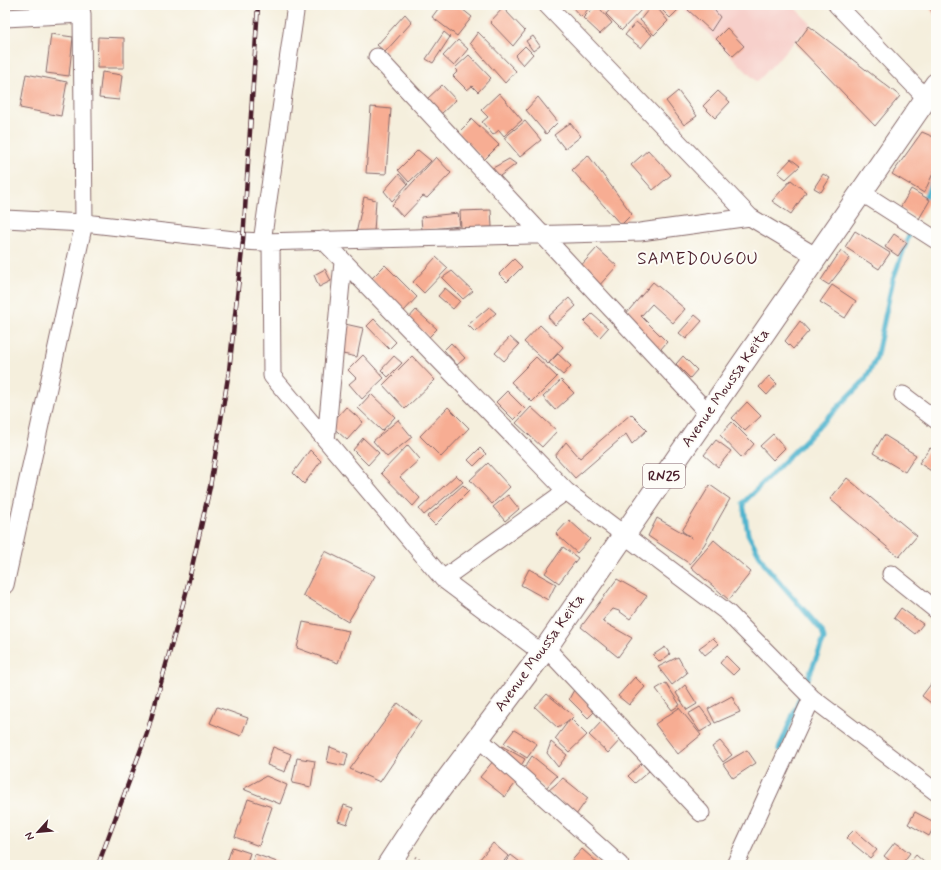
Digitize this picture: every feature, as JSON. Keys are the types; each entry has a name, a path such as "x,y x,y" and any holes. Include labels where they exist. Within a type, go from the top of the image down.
{"main road":[{"name":"Avenue Moussa Keïta","path":"388,865 422,813 544,650 931,91"}],"street":[{"path":"296,5 266,242 272,376 443,579 544,650 701,813"},
{"path":"547,5 750,217 817,257"},
{"path":"837,5 931,91"},
{"path":"5,18 81,10 84,223 5,585"},
{"path":"376,57 708,413"},
{"path":"861,192 932,237"},
{"path":"5,219 84,223 243,241 266,242 640,232 750,217"},
{"path":"323,240 566,491 623,536 728,613 812,698 936,792"},
{"path":"326,440 343,262"},
{"path":"903,395 936,420"},
{"path":"443,579 566,491"},
{"path":"891,574 936,610"},
{"path":"735,865 812,698"},
{"path":"478,738 620,865"}],"shaded area":[{"path":"690,5 792,5 811,24 757,82 685,10"}],"building":[{"path":"441,5 457,5 472,17 457,36 432,17"},
{"path":"574,5 592,5 581,17 572,7"},
{"path":"596,5 612,23 600,34 583,18"},
{"path":"614,5 639,5 642,9 622,30 606,14"},
{"path":"652,5 655,5 668,21 654,35 640,20"},
{"path":"657,5 682,5 682,6 670,18"},
{"path":"693,5 710,5 720,17 711,31 688,10"},
{"path":"716,5 725,5 720,9"},
{"path":"928,5 936,5 935,16"},
{"path":"503,8 525,31 513,46 490,22"},
{"path":"405,14 412,22 385,52 377,45"},
{"path":"636,22 652,35 641,48 625,35"},
{"path":"809,26 900,96 875,126 796,44"},
{"path":"727,28 744,46 733,56 716,39"},
{"path":"444,32 450,37 433,63 426,59"},
{"path":"478,32 516,71 505,83 470,43"},
{"path":"51,34 73,37 69,76 46,73"},
{"path":"533,36 540,46 533,51 526,41"},
{"path":"98,37 124,38 124,68 97,68"},
{"path":"458,40 468,49 454,66 443,56"},
{"path":"525,46 533,54 523,65 515,56"},
{"path":"469,55 491,78 478,92 472,86 467,90 453,76 458,71 455,68"},
{"path":"102,72 122,75 119,100 99,98"},
{"path":"26,74 67,82 61,116 20,108"},
{"path":"442,85 456,100 441,114 427,99"},
{"path":"678,91 697,116 684,125 666,101"},
{"path":"718,91 730,102 715,118 703,106"},
{"path":"499,93 522,120 504,136 499,130 493,135 482,122 488,117 481,110"},
{"path":"538,97 558,122 546,134 526,110"},
{"path":"371,107 391,109 386,174 366,173"},
{"path":"472,119 499,145 484,160 458,133"},
{"path":"525,121 541,140 520,157 504,138"},
{"path":"570,123 581,136 565,149 554,135"},
{"path":"922,132 936,138 936,167 924,193 892,174"},
{"path":"418,150 431,161 409,182 398,170"},
{"path":"648,150 671,175 653,190 631,165"},
{"path":"588,155 632,214 621,225 572,170"},
{"path":"436,157 451,173 427,198 423,196 403,217 392,205"},
{"path":"509,159 516,164 496,179 491,169"},
{"path":"791,159 800,166 786,179 778,173"},
{"path":"399,174 408,184 392,201 384,191"},
{"path":"823,174 830,178 821,192 814,188"},
{"path":"791,180 806,192 791,214 772,201"},
{"path":"911,189 930,200 919,219 900,208"},
{"path":"364,197 376,200 374,232 356,234"},
{"path":"491,210 492,227 461,228 460,211"},
{"path":"458,213 460,226 422,230 421,217"},
{"path":"855,231 890,253 879,269 845,247"},
{"path":"894,234 907,243 898,256 885,247"},
{"path":"597,248 617,266 596,289 576,271"},
{"path":"841,250 850,258 829,285 821,280"},
{"path":"436,257 448,268 424,293 413,282"},
{"path":"514,259 522,267 507,282 499,274"},
{"path":"385,265 417,297 404,311 371,279"},
{"path":"325,269 331,281 319,287 314,275"},
{"path":"452,271 473,291 463,299 442,278"},
{"path":"653,282 685,309 673,323 652,304 641,316 667,342 660,350 624,316"},
{"path":"832,285 856,301 845,318 820,302"},
{"path":"445,288 460,301 453,309 438,296"},
{"path":"569,298 576,306 555,325 548,317"},
{"path":"489,307 496,313 475,332 468,325"},
{"path":"416,310 437,329 429,337 408,319"},
{"path":"592,314 608,328 600,337 584,322"},
{"path":"695,315 702,321 686,339 679,333"},
{"path":"374,319 396,342 389,349 367,326"},
{"path":"800,321 809,331 793,349 785,341"},
{"path":"345,324 363,328 357,357 338,353"},
{"path":"540,325 563,347 548,364 524,342"},
{"path":"510,337 519,345 504,361 495,353"},
{"path":"451,343 465,358 457,365 444,350"},
{"path":"558,354 571,366 563,375 549,363"},
{"path":"363,355 384,378 362,399 349,384 356,378 348,370"},
{"path":"394,356 402,363 388,377 381,370"},
{"path":"412,356 435,380 405,409 383,385"},
{"path":"683,356 697,370 690,378 676,364"},
{"path":"536,357 557,377 532,402 511,382"},
{"path":"769,376 777,384 767,395 759,387"},
{"path":"561,380 574,393 555,410 543,397"},
{"path":"507,391 525,409 514,420 496,402"},
{"path":"371,394 395,417 382,431 358,408"},
{"path":"747,402 761,416 745,431 732,418"},
{"path":"346,407 363,422 347,440 330,425"},
{"path":"448,407 469,428 441,457 420,436"},
{"path":"531,407 557,431 542,447 516,423"},
{"path":"631,414 647,430 632,444 626,434 575,478 555,456 566,442 580,458"},
{"path":"398,420 412,437 387,457 373,441"},
{"path":"732,422 754,444 742,458 720,435"},
{"path":"773,434 785,448 773,460 760,446"},
{"path":"884,435 916,455 905,472 873,453"},
{"path":"363,438 379,453 368,465 353,450"},
{"path":"716,440 731,451 718,467 704,455"},
{"path":"408,445 420,459 400,477 420,498 413,506 381,473"},
{"path":"480,448 486,454 474,466 468,460"},
{"path":"930,448 936,451 936,474 919,463"},
{"path":"310,450 321,461 304,484 293,473"},
{"path":"488,463 510,487 492,504 470,480"},
{"path":"456,475 463,482 424,515 419,509"},
{"path":"847,478 917,536 899,557 830,499"},
{"path":"463,485 469,491 435,525 427,517"},
{"path":"710,485 730,499 704,545 690,564 648,536 657,518 692,538 682,531"},
{"path":"508,495 519,509 505,521 493,507"},
{"path":"569,520 590,539 577,553 556,534"},
{"path":"714,540 751,572 729,600 691,567"},
{"path":"563,547 578,558 559,583 545,573"},
{"path":"325,551 375,576 348,622 303,595"},
{"path":"529,569 556,584 548,600 521,585"},
{"path":"617,579 647,596 630,619 619,611 613,609 602,621 632,638 618,657 581,627"},
{"path":"901,608 923,624 915,634 894,618"},
{"path":"303,622 349,631 338,663 297,648"},
{"path":"713,638 719,644 705,655 699,648"},
{"path":"665,647 670,654 660,662 653,655"},
{"path":"726,656 739,669 733,675 720,663"},
{"path":"678,657 687,673 672,685 658,667"},
{"path":"635,677 645,687 629,705 618,696"},
{"path":"934,680 936,682 935,706 922,696"},
{"path":"666,683 680,705 672,710 656,689"},
{"path":"685,685 697,704 687,710 676,693"},
{"path":"575,688 595,711 588,718 569,699"},
{"path":"547,694 574,716 571,719 587,735 569,752 555,739 570,719 558,728 535,707"},
{"path":"732,696 740,712 715,723 708,709"},
{"path":"398,703 421,721 380,782 350,769"},
{"path":"217,707 248,718 241,736 210,723"},
{"path":"700,707 713,724 700,732 688,714"},
{"path":"679,708 701,735 678,754 655,724"},
{"path":"602,721 621,739 608,753 589,735"},
{"path":"514,730 537,744 527,758 504,743"},
{"path":"720,741 732,755 723,762 712,747"},
{"path":"551,742 567,755 558,767 547,753"},
{"path":"502,746 525,759 519,769 498,751"},
{"path":"273,747 291,754 285,772 267,765"},
{"path":"330,747 348,754 345,766 327,762"},
{"path":"747,750 756,763 733,778 723,764"},
{"path":"532,756 557,776 545,789 523,770"},
{"path":"297,758 315,761 311,787 292,783"},
{"path":"494,760 518,780 505,797 480,777"},
{"path":"642,763 649,771 635,783 628,776"},
{"path":"266,776 287,785 280,804 243,789"},
{"path":"563,778 588,798 576,815 548,791"},
{"path":"248,799 272,807 259,846 235,837"},
{"path":"344,805 353,808 347,824 338,821"},
{"path":"915,812 936,823 929,836 908,824"},
{"path":"854,830 877,850 870,858 846,838"},
{"path":"895,842 910,853 901,865 895,865 884,856"},
{"path":"493,843 508,856 501,865 475,865"},
{"path":"232,847 250,853 246,865 226,865"},
{"path":"582,849 600,865 568,865"},
{"path":"255,854 277,862 276,865 251,865"},
{"path":"511,855 524,865 503,865"},
{"path":"916,855 925,863 923,865 908,865"}],"waterway":[{"path":"923,202 936,174"},
{"path":"779,749 824,639 822,631 765,565 748,534 743,503 865,380 876,359 893,279 912,227"}],"railway":[{"path":"98,865 147,733 186,593 210,487 229,371 243,241 258,5"}],"district":[{"name":"SAMEDOUGOU","path":"698,259"}]}
